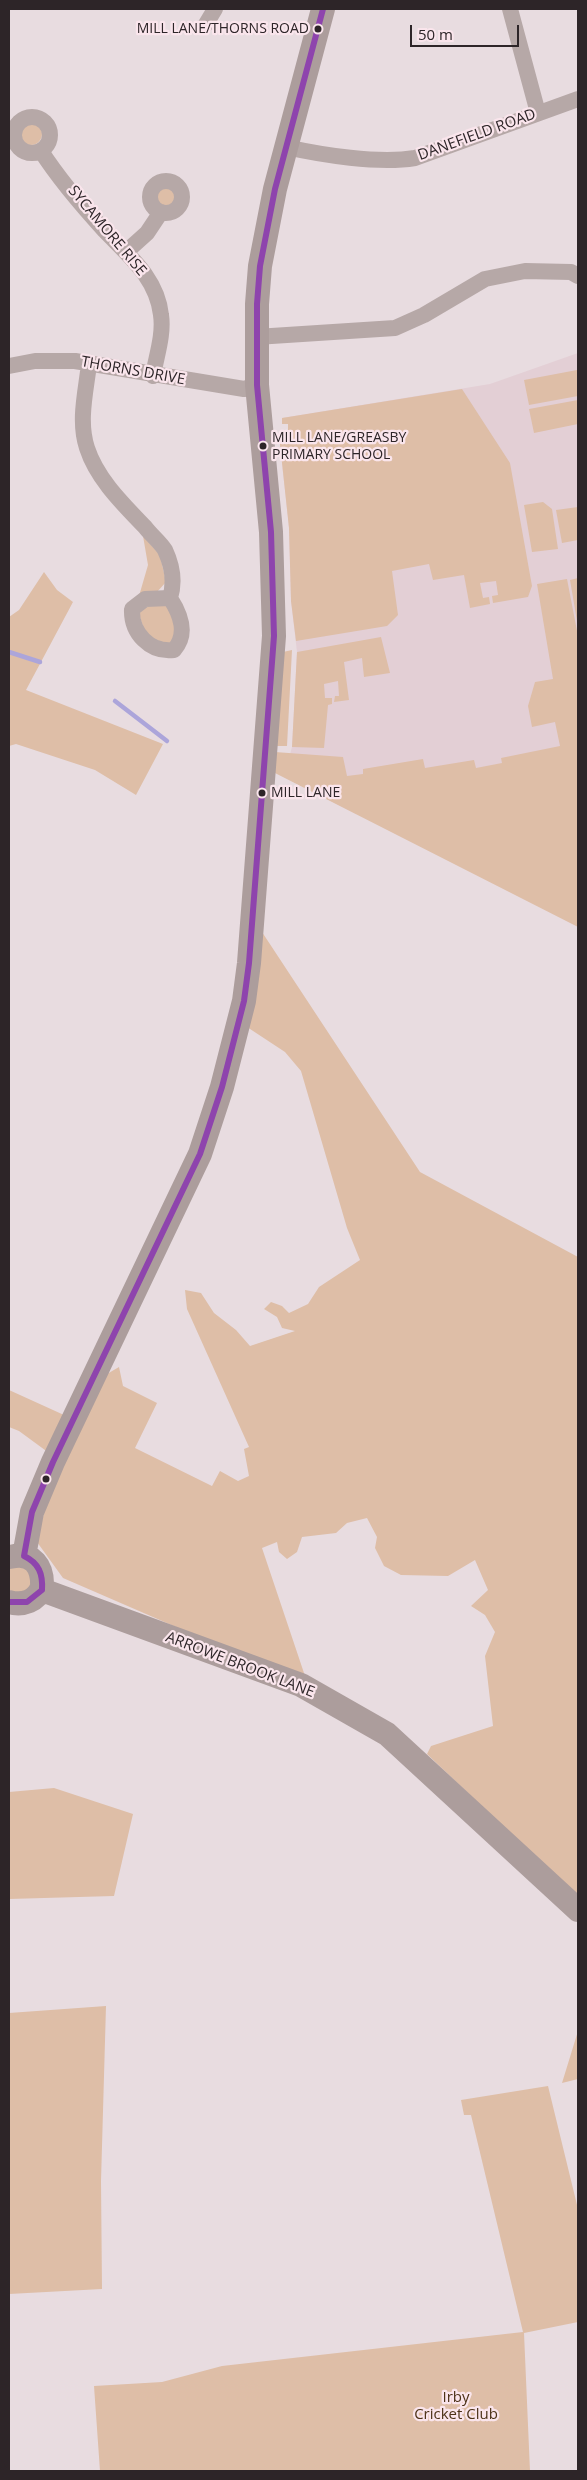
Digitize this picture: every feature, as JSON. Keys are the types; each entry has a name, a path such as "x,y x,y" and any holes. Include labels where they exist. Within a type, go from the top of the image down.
{"street":[{"path":"206,24 215,9"},
{"path":"9,1602 20,1604 30,1602 42,1590 41,1569 35,1562 16,1557 53,1462 200,1154 222,1087 244,1001 249,964 274,636 271,532 257,385 256,337 260,266 275,189 322,9"},
{"path":"510,9 538,113"},
{"name":"DANEFIELD ROAD","path":"286,147 315,153 400,160 415,158 578,99"},
{"name":"SYCAMORE RISE","path":"41,151 106,231 128,251 147,278 161,315 153,376"},
{"path":"128,251 148,232 161,212"},
{"path":"256,337 395,328 424,315 485,279 524,271 576,269"},
{"name":"THORNS DRIVE","path":"9,366 35,361 75,361 153,376 244,389 257,385"},
{"path":"89,364 82,415 87,447 95,467 106,483 164,549 173,577 173,588 170,598"},
{"name":"ARROWE BROOK LANE","path":"42,1590 301,1686 387,1734 578,1910"}],"shaded area":[{"path":"578,353 578,773 356,814 284,777 292,747 297,652 291,601 289,528 279,435 288,433 288,424 282,424 282,418 490,384"}],"green space":[{"path":"27,123 35,123 42,130 42,138 35,145 27,145 20,138 20,130"},
{"path":"167,185 176,188 179,197 176,206 167,209 158,206 155,197 158,188"},
{"path":"577,370 578,396 529,405 524,380"},
{"path":"462,389 510,463 532,586 528,597 493,603 492,596 498,595 496,581 480,583 483,598 489,597 490,604 470,608 464,575 433,580 429,564 392,571 398,615 387,626 296,641 291,601 289,528 279,435 288,434 288,424 282,424 282,418"},
{"path":"578,400 578,424 534,433 529,409"},
{"path":"543,502 552,509 558,549 532,552 524,505"},
{"path":"578,507 578,540 562,543 556,510"},
{"path":"143,536 160,555 166,582 157,592 139,596 148,565"},
{"path":"44,572 57,590 73,602 26,690 163,744 136,795 95,770 16,744 9,746 9,617 19,610"},
{"path":"578,578 578,627 570,580"},
{"path":"567,579 578,636 578,927 273,772 275,752 343,757 347,776 363,774 363,769 423,759 425,768 474,760 476,768 502,763 501,758 560,746 555,722 532,727 528,706 535,682 553,679 537,584"},
{"path":"157,602 171,608 177,632 169,645 146,636 138,611"},
{"path":"381,637 390,673 364,677 362,658 344,662 349,700 334,702 335,696 339,696 338,681 324,684 325,698 332,698 332,704 328,705 324,748 292,747 297,652"},
{"path":"292,650 287,746 274,746 283,652"},
{"path":"260,929 420,1172 578,1257 578,1898 427,1754 431,1746 493,1726 485,1656 495,1632 485,1615 471,1606 488,1590 475,1560 448,1576 401,1575 384,1566 375,1548 377,1537 367,1518 347,1523 336,1533 302,1537 297,1552 287,1559 279,1552 277,1542 262,1548 305,1676 206,1640 63,1578 37,1542 45,1508 74,1439 107,1374 119,1367 123,1386 157,1403 135,1448 212,1486 220,1471 238,1481 249,1476 244,1449 249,1447 187,1309 185,1290 201,1293 214,1313 236,1330 250,1346 295,1331 282,1328 277,1317 264,1309 271,1302 282,1306 289,1313 308,1304 319,1287 360,1260 347,1228 301,1071 285,1052 247,1027"},
{"path":"9,1390 64,1415 49,1453 19,1431 9,1427"},
{"path":"23,1565 32,1572 33,1584 25,1592 14,1594 9,1589 9,1569 12,1566"},
{"path":"54,1788 133,1814 114,1896 9,1899 9,1792"},
{"path":"106,2006 101,2181 102,2289 9,2294 9,2013"},
{"path":"578,2031 578,2079 562,2083"},
{"name":"Irby Cricket Club","path":"548,2086 578,2209 578,2322 524,2333 530,2471 100,2471 94,2386 162,2382 222,2366 523,2332 471,2115 464,2115 461,2100"}],"waterway":[{"path":"9,652 40,662"},
{"path":"115,701 167,741"}],"transit line":[{"path":"9,1602 27,1602 42,1590 41,1574 37,1566 24,1556 32,1512 53,1462 200,1154 222,1087 244,1001 249,963 274,636 271,532 257,385 257,304 260,266 275,189 323,9"}],"place":[{"name":"MILL LANE/THORNS ROAD","path":"318,29"},
{"name":"MILL LANE/GREASBY PRIMARY SCHOOL","path":"263,446"},
{"name":"MILL LANE","path":"262,793"}]}
